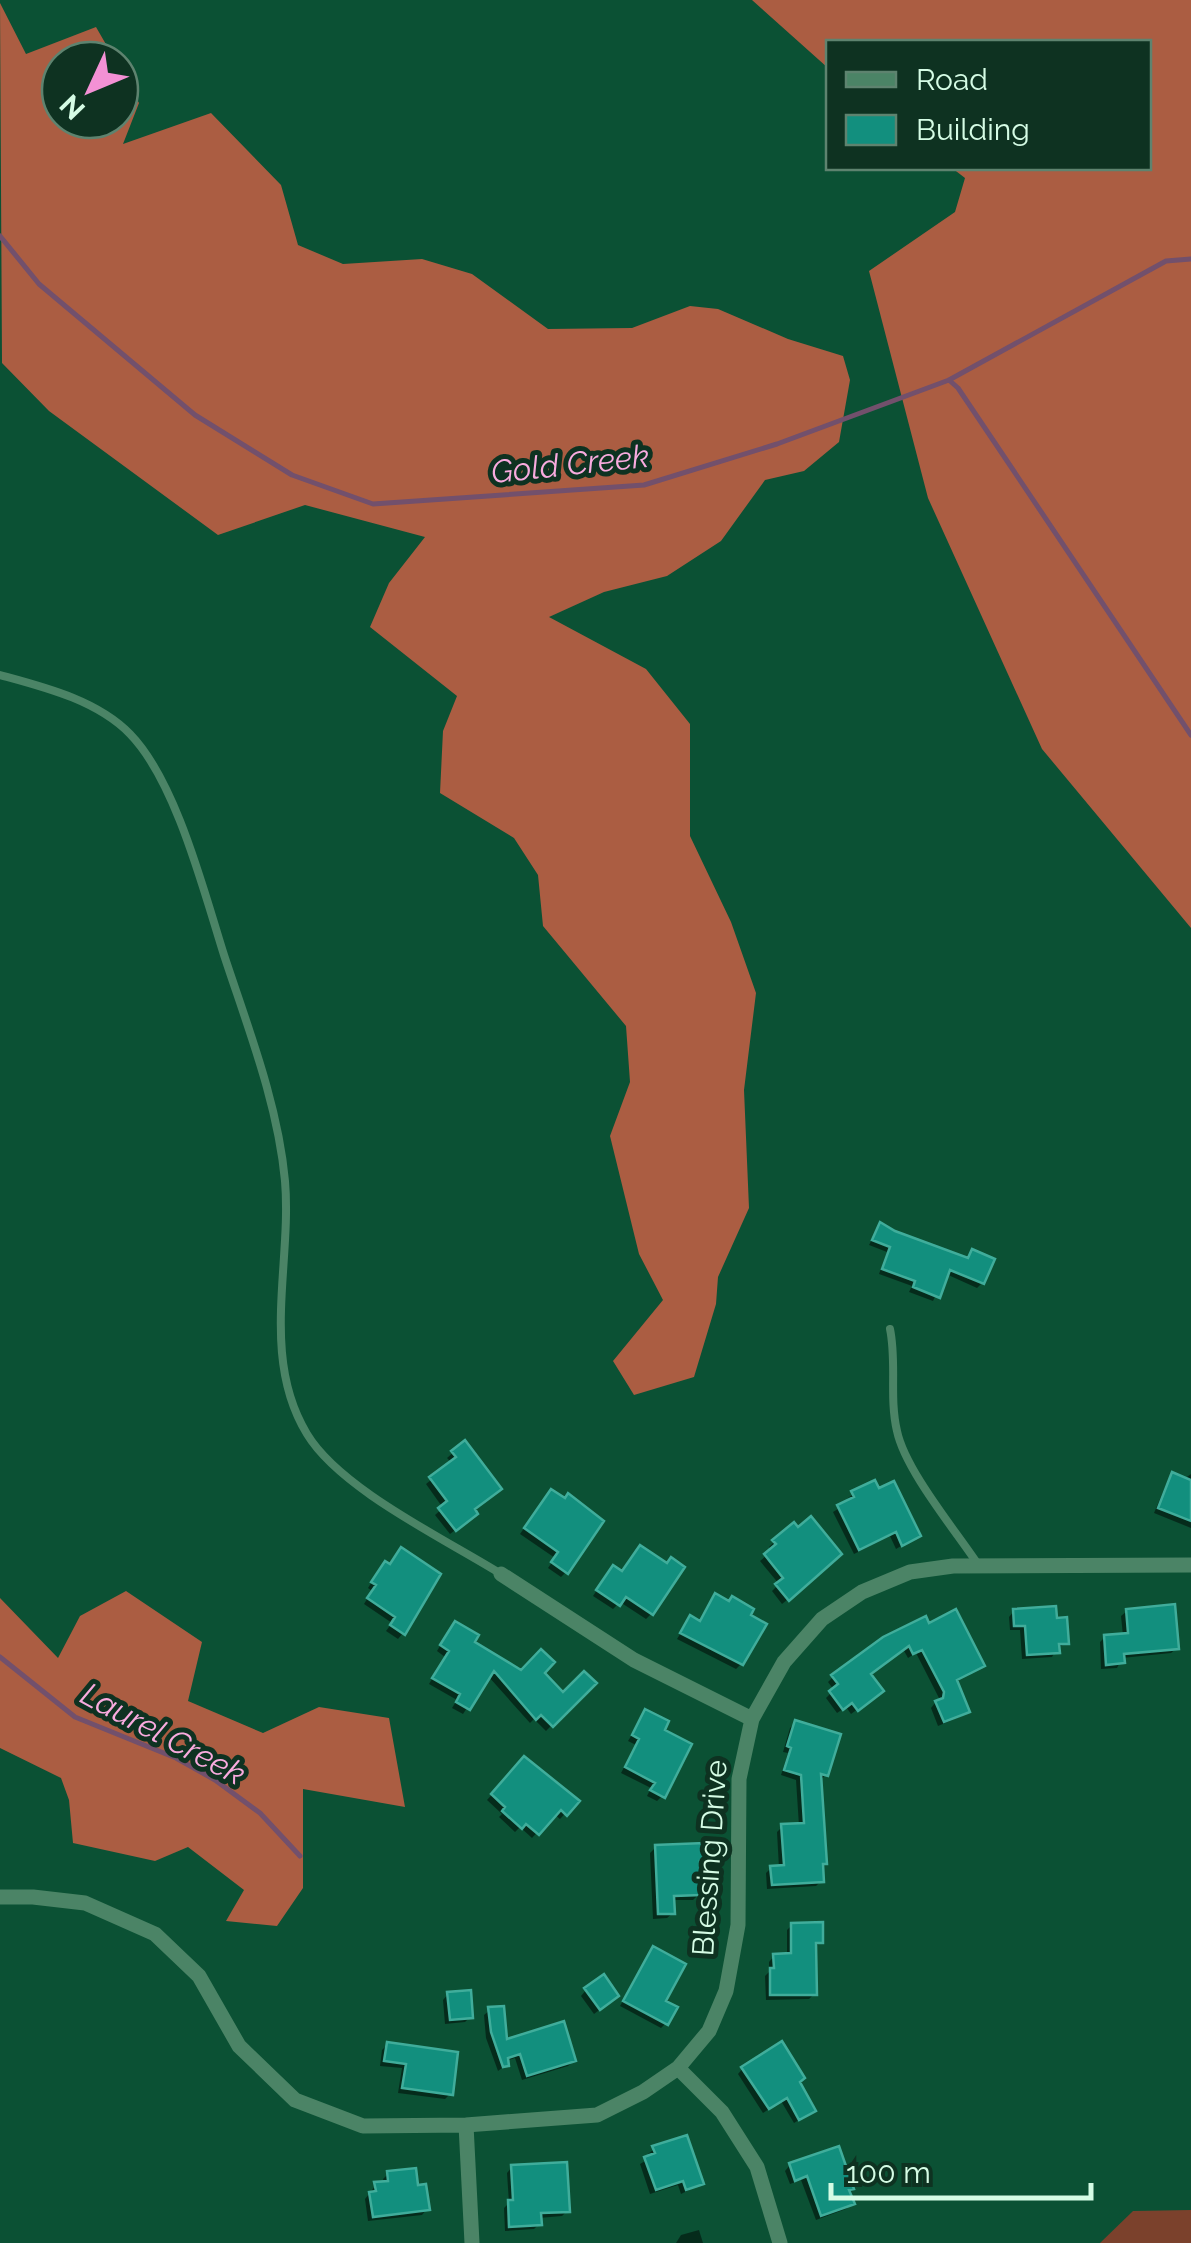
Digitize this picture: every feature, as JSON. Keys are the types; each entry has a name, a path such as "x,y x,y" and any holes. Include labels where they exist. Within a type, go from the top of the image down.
{"street":[{"name":"Blessing Drive","path":"0,1897 34,1896 84,1903 155,1934 200,1976 239,2046 295,2100 363,2126 466,2125 597,2115 643,2092 678,2068 709,2030 726,1991 738,1925 740,1779 752,1719 784,1662 822,1619 862,1592 910,1572 979,1566 1191,1565"},
{"path":"502,1574 634,1660 752,1719"},
{"path":"678,2068 722,2112 757,2167 780,2243"},
{"path":"466,2125 472,2243"}],"lane":[{"path":"0,674 90,706 128,732 152,764 188,840 265,1081 285,1182 282,1371 306,1432 328,1462 357,1486 502,1574"},
{"path":"890,1329 895,1354 892,1403 897,1436 979,1566"}],"shaded area":[{"path":"752,0 1191,0 1191,928 1042,749 928,498 869,271 955,212 965,178 955,170 1151,170 1151,40 826,40 826,66"},
{"path":"0,3 26,54 40,49 40,140 125,140 123,144 211,113 281,185 298,245 343,264 422,259 472,274 548,329 632,328 690,306 718,309 788,339 843,356 850,380 839,442 804,471 765,480 721,541 667,576 604,592 549,617 646,669 690,724 690,836 731,922 756,993 744,1090 749,1208 718,1277 716,1304 694,1377 634,1395 613,1361 663,1300 639,1254 610,1136 630,1082 626,1026 543,926 538,875 514,838 440,793 443,731 457,696 370,627 389,583 425,537 305,505 218,535 49,411 2,363"},
{"path":"96,27 103,40 62,40"},
{"path":"126,1591 202,1642 188,1701 263,1733 319,1707 389,1718 405,1807 303,1789 303,1888 277,1926 226,1921 244,1890 188,1847 155,1861 73,1843 69,1800 61,1778 0,1748 0,1598 58,1658 80,1616"},
{"path":"1191,2210 1191,2243 1100,2243 1133,2211"}],"building":[{"path":"880,1222 968,1258 972,1249 995,1259 984,1284 950,1270 940,1298 913,1287 915,1281 882,1269 890,1247 872,1240"},
{"path":"465,1440 502,1489 475,1509 478,1514 456,1531 438,1508 447,1501 429,1477 456,1457 451,1451"},
{"path":"1172,1472 1191,1480 1191,1521 1158,1508"},
{"path":"875,1480 879,1488 894,1481 921,1536 902,1546 896,1532 859,1550 837,1505 854,1497 851,1491"},
{"path":"551,1489 565,1498 568,1493 604,1521 568,1574 551,1562 558,1552 524,1528"},
{"path":"811,1516 842,1554 789,1601 775,1584 783,1578 764,1554 776,1544 772,1540 794,1522 798,1527"},
{"path":"640,1545 667,1563 671,1557 685,1567 653,1615 626,1597 620,1606 596,1590 613,1565 622,1571"},
{"path":"401,1547 441,1574 405,1635 390,1625 395,1617 367,1598 376,1585 371,1582 385,1561 390,1564"},
{"path":"715,1593 729,1601 732,1596 754,1609 751,1615 767,1624 743,1665 680,1633 690,1615 700,1621"},
{"path":"1175,1604 1179,1649 1124,1654 1125,1663 1106,1665 1104,1635 1128,1633 1126,1609"},
{"path":"1056,1606 1057,1618 1067,1617 1069,1644 1059,1644 1060,1653 1027,1655 1025,1626 1014,1626 1013,1609"},
{"path":"956,1609 985,1666 957,1680 970,1712 944,1722 935,1701 943,1698 944,1692 922,1650 913,1654 909,1646 871,1674 884,1691 858,1711 852,1703 843,1710 829,1691 838,1684 831,1675 883,1637 926,1616 929,1623"},
{"path":"455,1621 479,1635 475,1642 521,1670 541,1649 555,1662 545,1673 563,1692 584,1671 597,1683 553,1727 541,1715 536,1720 494,1671 470,1710 456,1702 460,1694 432,1678 449,1651 440,1645"},
{"path":"645,1709 669,1721 665,1730 692,1744 665,1798 650,1790 655,1783 625,1767 639,1739 632,1735"},
{"path":"795,1720 841,1734 828,1776 821,1774 827,1864 823,1864 824,1882 772,1885 770,1866 784,1865 781,1824 804,1823 801,1775 784,1770"},
{"path":"524,1756 580,1801 567,1816 561,1810 539,1835 526,1824 522,1829 502,1811 505,1807 491,1794"},
{"path":"704,1843 701,1895 674,1896 675,1914 658,1914 655,1845"},
{"path":"823,1922 823,1943 816,1943 817,1995 770,1995 773,1954 791,1953 791,1923"},
{"path":"653,1946 686,1964 666,2001 678,2007 668,2025 623,2001"},
{"path":"604,1974 619,1996 600,2010 584,1988"},
{"path":"471,1990 473,2018 450,2020 447,1992"},
{"path":"504,2006 507,2039 564,2021 576,2061 527,2076 520,2054 508,2058 509,2066 503,2067 491,2032 488,2007"},
{"path":"782,2041 805,2078 800,2082 816,2111 799,2120 787,2098 769,2109 741,2067"},
{"path":"387,2042 458,2052 453,2095 402,2088 406,2064 384,2061"},
{"path":"687,2135 704,2184 686,2190 683,2181 656,2190 644,2157 655,2153 652,2146"},
{"path":"839,2146 854,2189 849,2190 855,2204 821,2216 807,2176 795,2181 789,2163"},
{"path":"567,2162 570,2212 541,2213 542,2225 509,2227 508,2200 513,2200 511,2165"},
{"path":"416,2168 418,2185 426,2184 430,2210 373,2217 369,2192 376,2191 374,2182 388,2181 387,2171"}],"waterway":[{"name":"Gold Creek","path":"0,236 39,284 195,415 292,475 373,504 644,485 777,444 949,380 1166,261 1191,259"},
{"path":"949,380 1191,735"},
{"name":"Laurel Creek","path":"0,1657 75,1717 176,1758 215,1780 260,1813 300,1856"}]}
